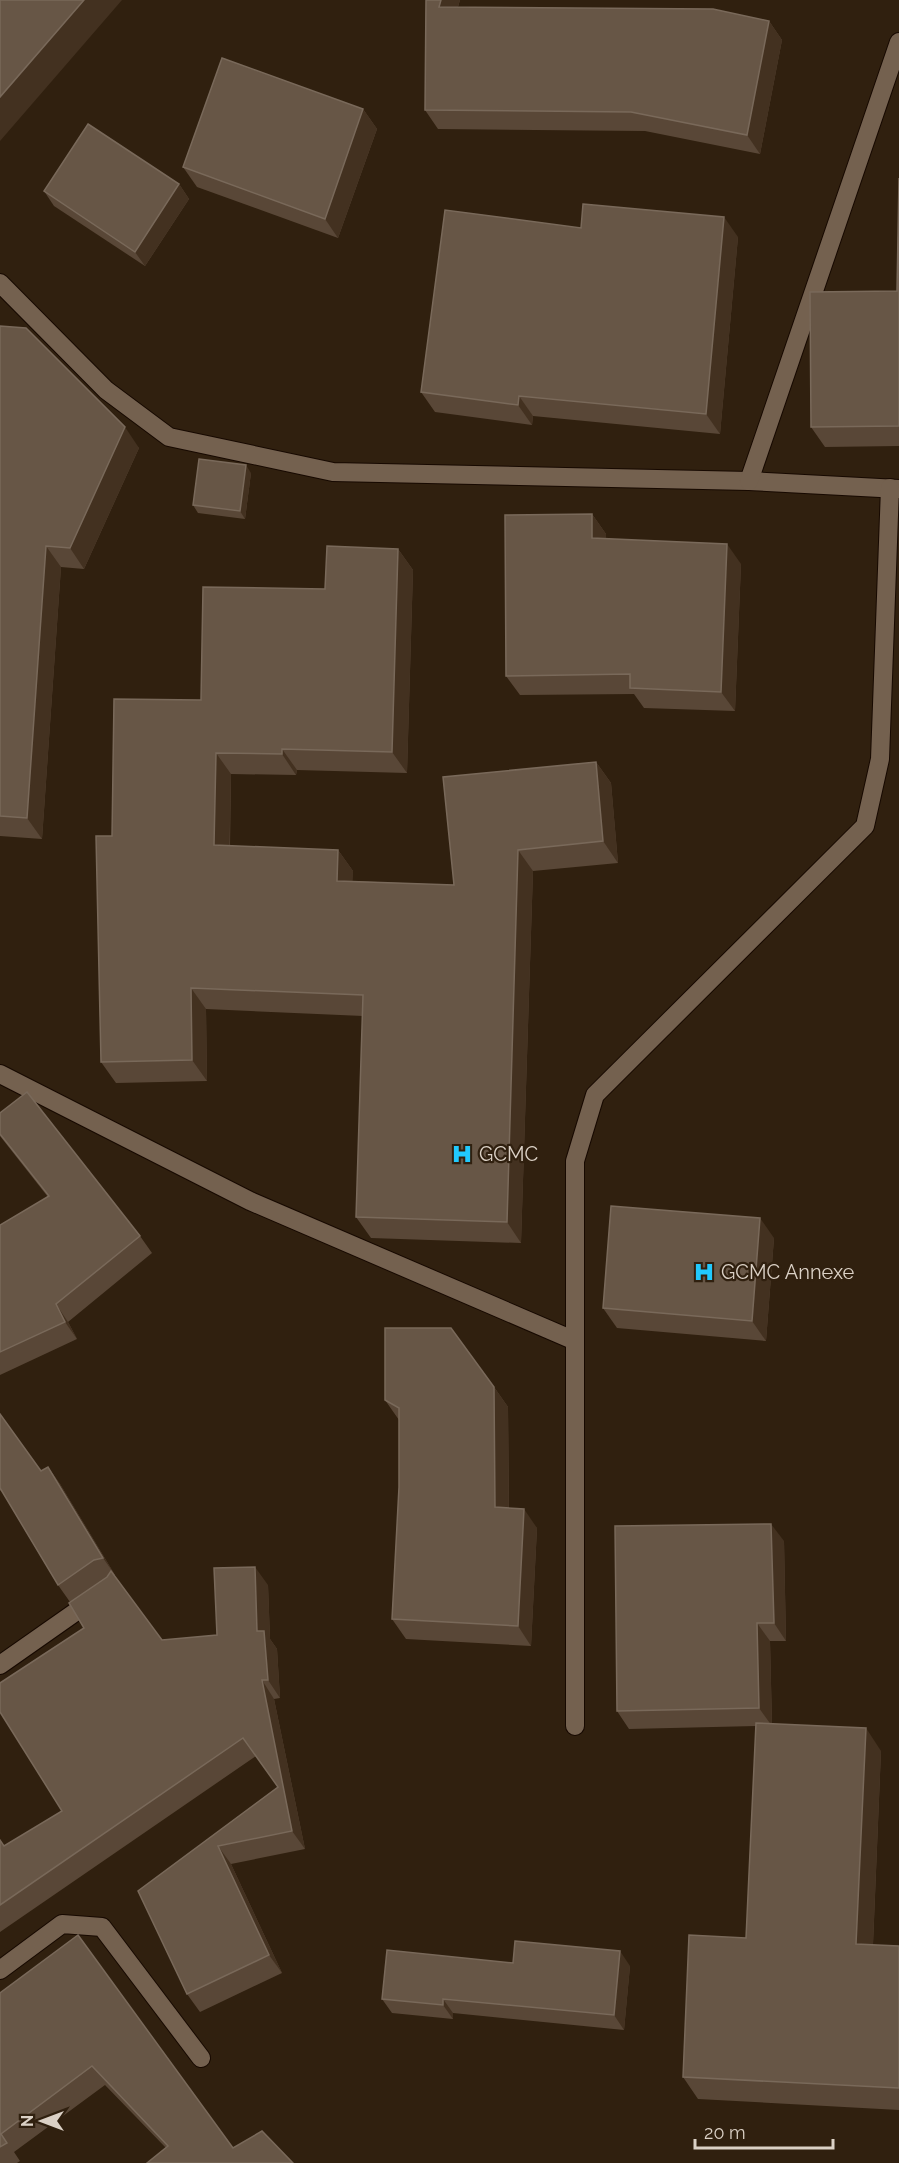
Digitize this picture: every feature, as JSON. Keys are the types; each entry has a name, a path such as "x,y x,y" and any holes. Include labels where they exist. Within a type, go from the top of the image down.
{"street":[{"path":"749,482 899,42"},
{"path":"0,283 106,390 169,437 333,472 749,482 894,488 880,759 865,826 595,1095 575,1161 573,1340 575,1726"},
{"path":"0,1074 250,1201 573,1340"},
{"path":"0,1665 113,1586"},
{"path":"0,1970 62,1924 102,1927 201,2058"}],"building":[{"path":"0,0 84,0 0,97"},
{"path":"426,0 441,0 439,7 713,9 769,21 747,135 631,112 425,110"},
{"path":"222,58 363,109 325,219 183,167"},
{"path":"88,124 179,184 135,252 44,191"},
{"path":"899,178 899,426 811,427 810,292 897,291"},
{"path":"583,204 724,217 706,414 519,396 518,405 421,392 445,210 581,228"},
{"path":"0,326 26,328 125,427 70,548 46,546 27,818 0,816"},
{"path":"199,459 246,465 240,511 193,505"},
{"path":"592,514 592,538 727,544 721,692 630,688 630,674 506,676 505,515"},
{"path":"327,546 398,549 392,752 282,749 282,754 216,753 214,845 338,850 337,881 454,885 443,777 596,762 603,841 518,850 507,1222 356,1217 363,995 191,988 192,1060 101,1062 96,836 112,836 114,699 201,700 203,587 325,589"},
{"path":"27,1092 140,1236 56,1304 65,1322 0,1352 0,1225 49,1196 0,1134 0,1113"},
{"path":"611,1206 760,1218 752,1321 603,1308"},
{"path":"385,1328 451,1328 494,1387 495,1507 524,1509 518,1626 392,1619 399,1487 399,1408 385,1400"},
{"path":"0,1414 41,1471 48,1467 103,1558 94,1560 58,1585 0,1488"},
{"path":"771,1524 774,1623 757,1623 759,1708 617,1711 615,1526"},
{"path":"255,1567 257,1631 264,1631 268,1680 262,1680 292,1831 218,1846 269,1955 187,1994 138,1891 278,1787 243,1738 0,1905 0,1840 4,1846 62,1811 0,1712 0,1683 84,1628 69,1603 107,1577 111,1571 162,1640 217,1635 214,1568"},
{"path":"756,1723 866,1728 856,1944 899,1946 899,2088 683,2077 689,1935 746,1938"},
{"path":"78,1935 233,2148 262,2131 293,2163 147,2163 168,2146 92,2066 1,2134 7,2143 0,2147 0,1993"},
{"path":"515,1941 620,1951 614,2015 443,1999 443,2005 382,1999 387,1950 513,1963"}],"place":[{"name":"GCMC","path":"462,1154"},
{"name":"GCMC Annexe","path":"704,1272"}]}
